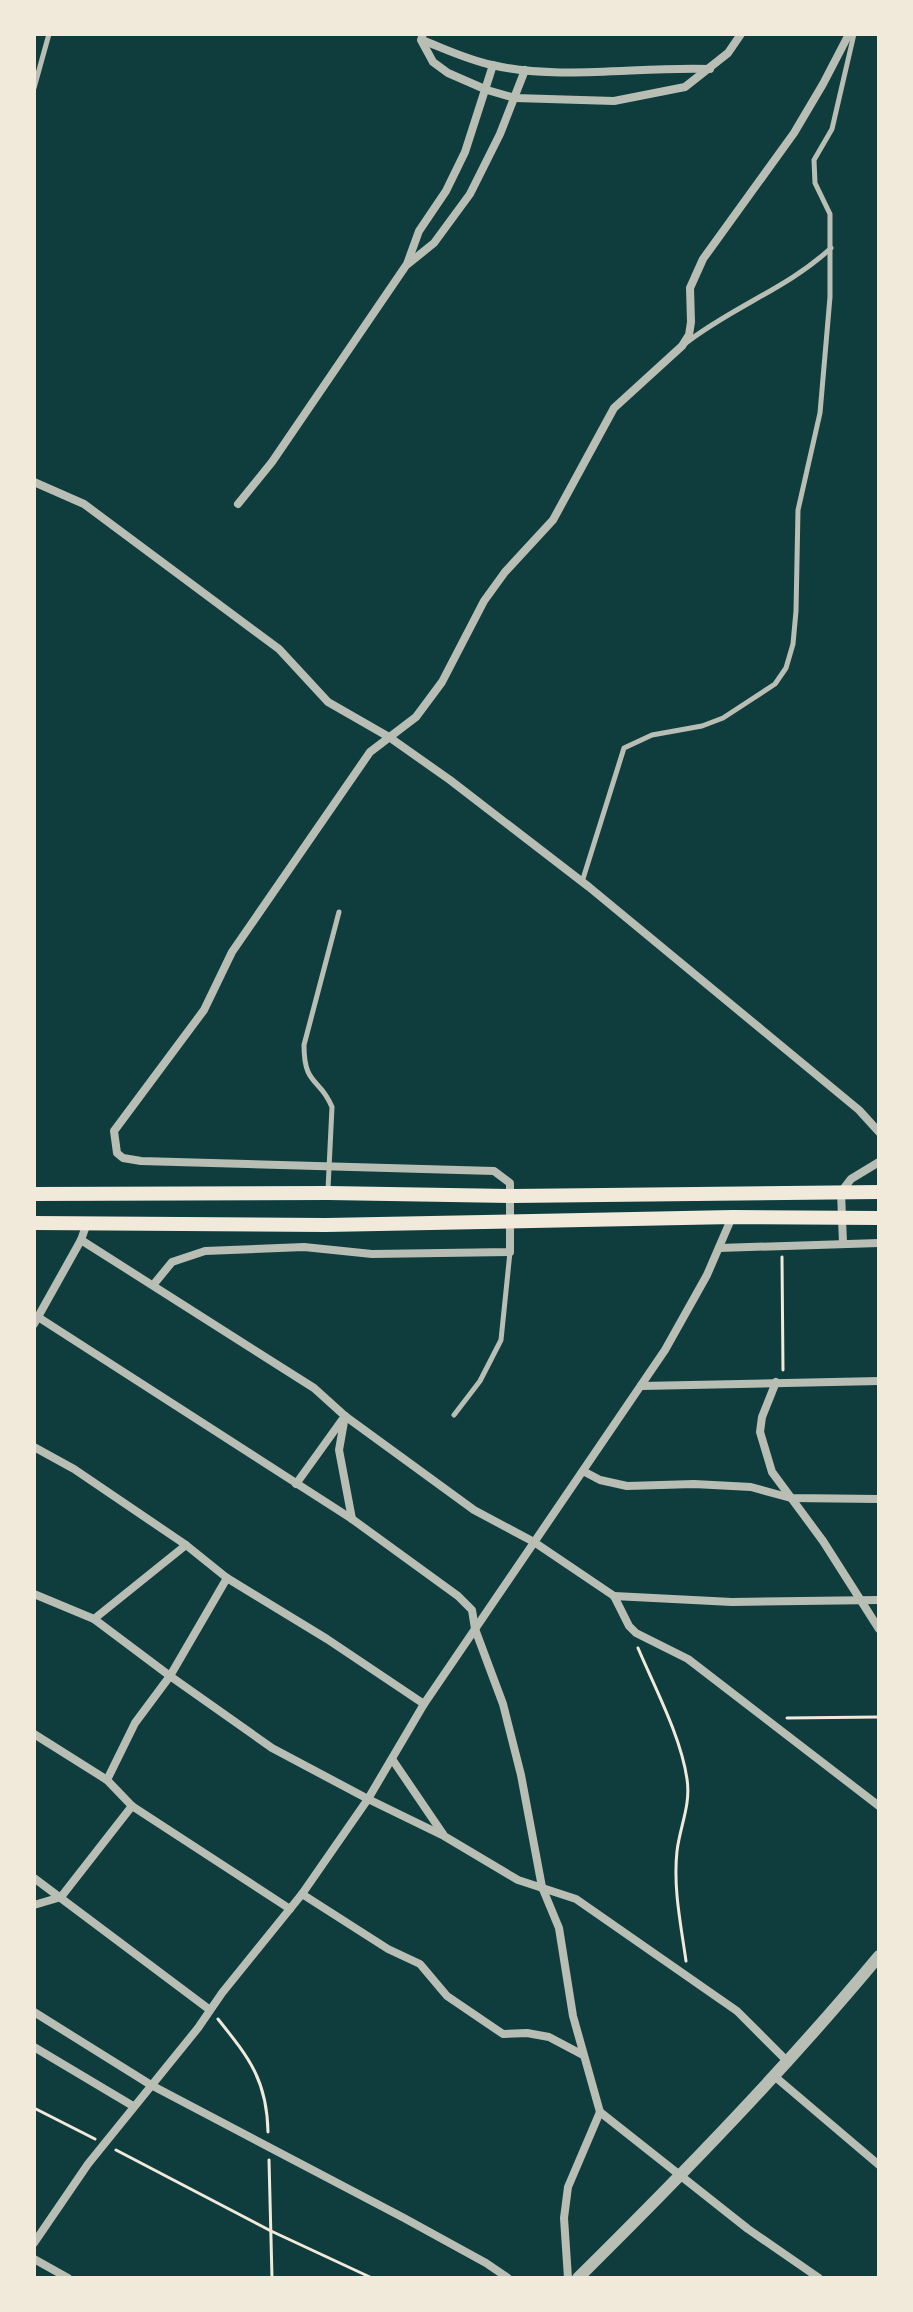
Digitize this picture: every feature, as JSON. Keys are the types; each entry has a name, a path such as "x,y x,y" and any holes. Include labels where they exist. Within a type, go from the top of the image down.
{"main road":[{"path":"34,1194 512,1196 879,1192"},
{"path":"34,1223 512,1223 733,1217 879,1218"}],"street":[{"path":"422,37 433,62 448,73 487,90 515,98 614,101 685,87 728,53 741,34"},
{"path":"154,1284 172,1262 205,1251 304,1247 372,1254 510,1252 510,1183 494,1171 141,1161 123,1158 117,1153 114,1131 204,1010 232,952 370,752 416,717 442,682 484,601 505,572 553,520 614,408 682,346 689,335 691,322 690,288 703,259 794,133 852,34"},
{"path":"422,37 493,65 525,70 614,73 710,69"},
{"path":"238,504 272,462 407,264 419,231 446,191 465,152 493,65"},
{"path":"407,264 434,243 470,194 525,70"},
{"path":"34,482 84,504 279,649 328,702 389,737 450,780 582,882 859,1110 879,1132"},
{"path":"843,1243 841,1192 851,1179 879,1162"},
{"path":"34,2243 133,2106 302,1894 368,1799 424,1704 686,1315 733,1217"},
{"path":"87,1223 81,1240 36,1320 352,1519 458,1596 472,1610 475,1629 503,1704 521,1775 542,1887 559,1928 573,2016 600,2112 748,2229 819,2278"},
{"path":"81,1240 314,1388 345,1416 474,1510 534,1542 614,1596 629,1626 636,1633 678,1652 879,1806"},
{"path":"719,1248 879,1243"},
{"path":"641,1386 879,1381"},
{"path":"780,1382 762,1417 760,1432 772,1472 823,1541 879,1629"},
{"path":"296,1484 345,1416"},
{"path":"345,1416 339,1450 352,1519"},
{"path":"34,1447 74,1469 186,1545 227,1578 327,1639 424,1704"},
{"path":"583,1471 600,1480 627,1486 694,1484 751,1487 791,1498 879,1499"},
{"path":"94,1619 186,1545"},
{"path":"107,1780 135,1723 170,1676 227,1578"},
{"path":"34,1594 94,1619 272,1748 444,1836 518,1880 576,1899 737,2011 787,2061"},
{"path":"614,1596 732,1602 879,1600"},
{"path":"34,1734 107,1780 132,1806 290,1909"},
{"path":"392,1759 444,1836"},
{"path":"34,1905 61,1897 132,1806"},
{"path":"34,1878 210,2010"},
{"path":"302,1894 388,1949 420,1964 447,1996 503,2034 527,2033 549,2037 583,2055"},
{"path":"578,2278 787,2061 879,1956"},
{"path":"34,2012 151,2085 486,2263 508,2278"},
{"path":"34,2047 133,2106"},
{"path":"773,2075 879,2165"},
{"path":"568,2278 564,2218 568,2187 600,2112"},
{"path":"34,2259 68,2278"}],"lane":[{"path":"34,88 49,34"},
{"path":"582,882 624,748 652,735 702,726 723,718 775,684 786,668 793,644 796,611 798,510 825,381 832,248 830,214 815,183 814,160 832,129 852,34"},
{"path":"682,346 720,318 789,280 832,248"},
{"path":"328,1193 332,1107 328,1096 308,1075 304,1065 304,1045 339,912"},
{"path":"454,1415 486,1372 501,1340 510,1252"}],"path":[{"path":"780,1382 782,1245"},
{"path":"629,1626 682,1757 687,1780 689,1804 677,1852 676,1885 688,1975"},
{"path":"763,1718 879,1717"},
{"path":"210,2010 248,2056 260,2077 268,2104 272,2278"},
{"path":"34,2108 271,2231 372,2278"}]}
